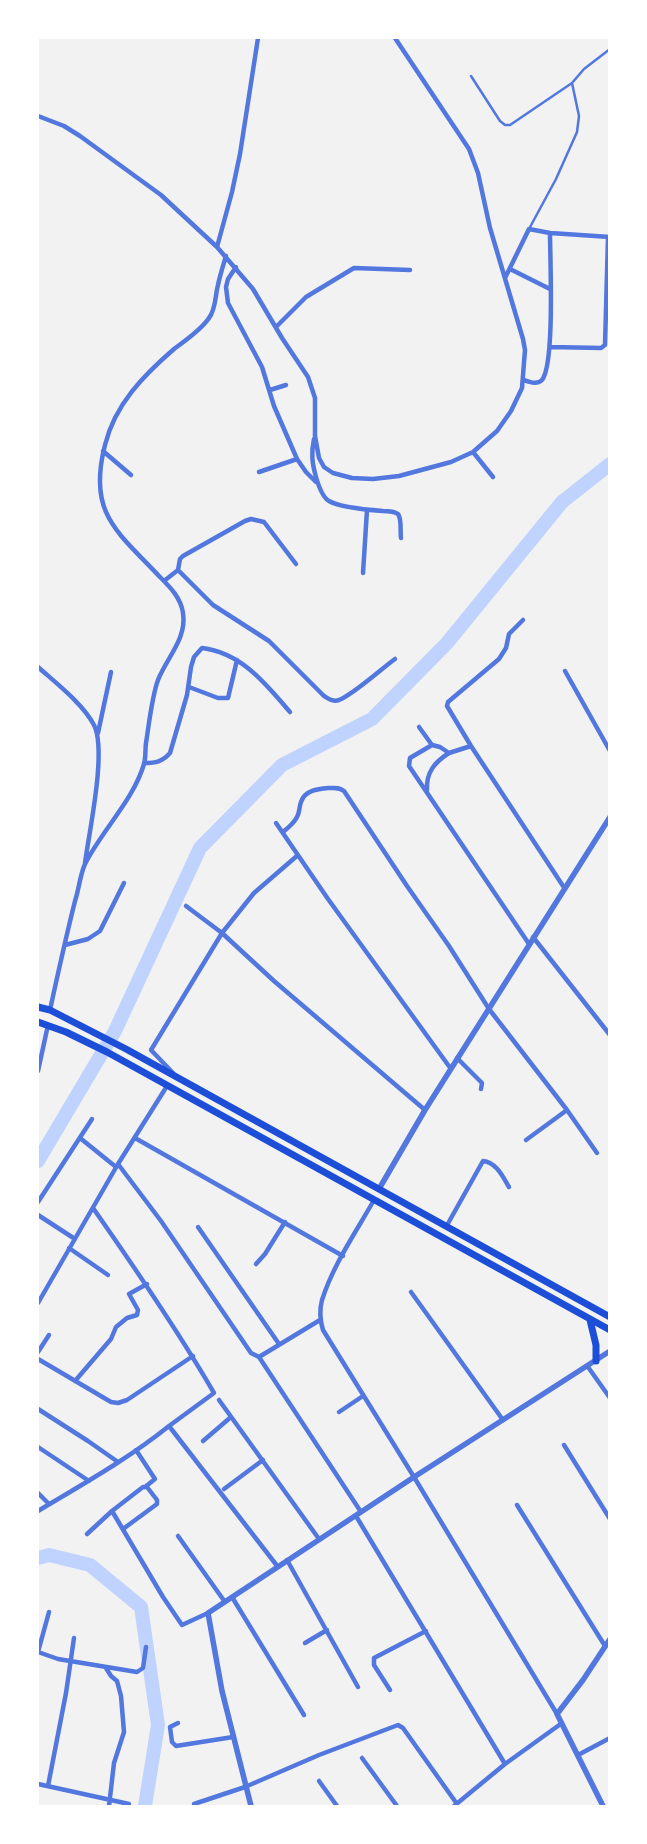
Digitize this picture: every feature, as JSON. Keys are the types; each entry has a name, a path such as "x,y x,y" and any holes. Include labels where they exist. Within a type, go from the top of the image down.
{"main road":[{"path":"38,1007 50,1010 126,1049 610,1317"},
{"path":"38,1022 48,1024 120,1059 610,1330"},
{"path":"441,1237 446,1227"},
{"path":"590,1320 596,1345 596,1361"}],"street":[{"path":"217,247 240,154 258,38"},
{"path":"38,116 64,126 161,195 236,267 253,288 313,388 316,411 315,436 319,458 324,467 333,473 352,478 372,479 399,476 451,462 473,452 497,431 511,411 522,388 525,350 490,228 478,173 469,149 396,38"},
{"path":"505,278 529,229 550,233 609,237 605,345 601,348 550,347"},
{"path":"524,380 535,383 543,379 547,367 550,347 550,233"},
{"path":"85,865 124,804 144,763 155,689 159,678 177,648 183,627 183,613 179,599 164,581 122,539 106,515 100,483 103,451 113,423 124,401 136,385 151,369 201,327 210,317 226,256"},
{"path":"236,267 228,279 226,287 228,303 262,367 274,406 297,459 317,483"},
{"path":"276,327 306,297 354,268 410,270"},
{"path":"510,269 550,289"},
{"path":"270,390 286,385"},
{"path":"315,436 311,451 312,464 317,483 324,497 330,501 367,510 398,514 401,538"},
{"path":"103,451 131,475"},
{"path":"473,452 493,477"},
{"path":"259,472 297,459"},
{"path":"363,573 367,510"},
{"path":"164,581 178,570 179,562 183,556 250,519 264,522 296,564"},
{"path":"178,570 213,605 269,641 324,696 332,700 338,700 350,693 395,659"},
{"path":"523,620 508,634 506,648 499,659 448,702 448,710 564,889"},
{"path":"144,763 155,763 164,760 170,753 189,686 194,657 202,648 237,660 248,667 264,681 290,712"},
{"path":"189,686 218,698 228,698 237,660"},
{"path":"38,667 63,689 85,713 94,724 98,734"},
{"path":"565,671 610,751"},
{"path":"50,1010 85,865 96,793 99,751 98,734 111,672"},
{"path":"419,727 432,745"},
{"path":"449,753 440,747 432,745 413,754 409,766 529,944"},
{"path":"427,791 427,778 435,764 449,753 470,746"},
{"path":"283,832 294,822 300,810 301,802 310,792 331,788 339,788 344,791 407,886 450,946 489,1009 567,1110 597,1153"},
{"path":"379,1188 450,1069 610,817"},
{"path":"276,823 450,1069"},
{"path":"177,1077 151,1050 222,933 254,893 298,855"},
{"path":"65,945 88,939 100,931 124,883"},
{"path":"186,906 222,933 274,981 425,1110"},
{"path":"533,937 610,1035"},
{"path":"38,1071 48,1024"},
{"path":"457,1058 482,1082 480,1089"},
{"path":"38,1303 117,1166 167,1086"},
{"path":"526,1140 567,1110"},
{"path":"38,1202 92,1119"},
{"path":"80,1138 117,1166 161,1221 250,1353 258,1357 359,1514 505,1764"},
{"path":"135,1138 343,1256"},
{"path":"446,1227 483,1161 498,1170 509,1187"},
{"path":"374,1200 343,1256 322,1300 320,1320 326,1338 414,1476 558,1714 603,1806"},
{"path":"38,1510 118,1462 214,1393 147,1284 93,1208"},
{"path":"38,1216 75,1239"},
{"path":"256,1264 265,1254 286,1222"},
{"path":"198,1227 279,1344"},
{"path":"69,1248 108,1275"},
{"path":"75,1381 112,1338 116,1327 128,1318 137,1315 138,1310 128,1294 147,1284"},
{"path":"410,1292 504,1420"},
{"path":"258,1357 320,1320"},
{"path":"38,1352 49,1335"},
{"path":"112,1511 163,1597 182,1625 208,1613 414,1476 588,1367 610,1351"},
{"path":"38,1359 111,1402 121,1403 193,1356"},
{"path":"588,1367 610,1398"},
{"path":"338,1412 363,1396"},
{"path":"219,1400 319,1539"},
{"path":"38,1409 118,1462"},
{"path":"203,1441 231,1417"},
{"path":"169,1426 278,1567"},
{"path":"564,1444 610,1519"},
{"path":"38,1447 89,1481"},
{"path":"87,1534 112,1511 155,1479 136,1450"},
{"path":"224,1489 263,1460"},
{"path":"123,1529 157,1504 157,1500 148,1488 145,1487"},
{"path":"38,1493 49,1504"},
{"path":"517,1505 605,1646"},
{"path":"178,1536 225,1602"},
{"path":"287,1560 358,1687"},
{"path":"232,1597 304,1715"},
{"path":"49,1612 38,1652 71,1662 135,1672 140,1671 144,1665 146,1647"},
{"path":"208,1613 222,1692 245,1787 252,1806"},
{"path":"305,1643 327,1630"},
{"path":"390,1690 374,1665 374,1658 426,1631"},
{"path":"48,1786 74,1638"},
{"path":"558,1714 610,1639"},
{"path":"106,1668 117,1681 121,1696 124,1732 114,1763 109,1806"},
{"path":"178,1723 170,1728 172,1742 176,1746 233,1736"},
{"path":"194,1804 245,1787 398,1725 403,1728 455,1805 505,1764 562,1723"},
{"path":"578,1755 610,1738"},
{"path":"362,1758 397,1806"},
{"path":"319,1781 337,1806"},
{"path":"38,1784 129,1804"}],"lane":[{"path":"471,76 500,121 505,125 510,125 572,82 584,69 610,49"},
{"path":"529,229 556,179 577,132 579,116 572,82"}],"waterway":[{"path":"38,1161 115,1031 200,848 282,765 372,719 447,643 562,502 610,464"},
{"path":"38,1558 49,1555 90,1565 141,1607 158,1725 145,1806"}]}
